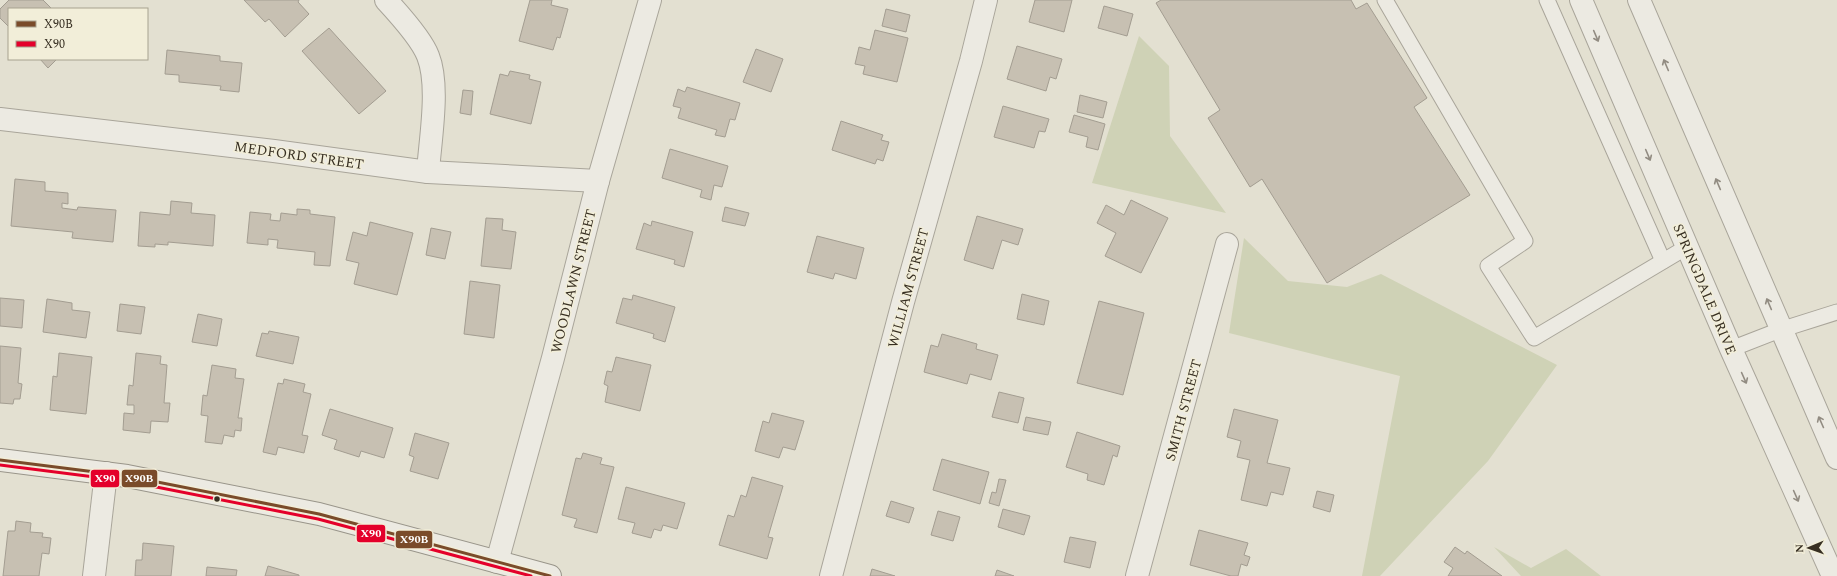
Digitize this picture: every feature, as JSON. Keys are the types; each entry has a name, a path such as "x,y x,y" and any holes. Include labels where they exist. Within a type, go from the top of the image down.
{"street":[{"path":"386,0 402,19 428,56 432,71 433,103 428,172"},
{"name":"WOODLAWN STREET","path":"497,562 553,358 598,181 650,0"},
{"name":"WILLIAM STREET","path":"831,576 899,317 971,61 986,0"},
{"name":"SPRINGDALE DRIVE","path":"1581,0 1731,349 1833,576"},
{"path":"1639,0 1780,330 1837,458"},
{"name":"MEDFORD STREET","path":"0,119 274,151 428,172 598,181"},
{"name":"SMITH STREET","path":"1137,576 1227,244"},
{"path":"0,460 106,473 319,514 550,576"},
{"path":"94,576 106,473"}],"lane":[{"path":"1386,0 1525,242 1488,266 1534,338 1687,247"},
{"path":"1547,0 1662,261"},
{"path":"1731,349 1780,330 1837,312"}],"green space":[{"path":"1139,36 1169,66 1170,136 1226,213 1092,183"},
{"path":"1244,238 1288,281 1347,287 1381,274 1557,365 1488,461 1380,576 1362,576 1400,376 1229,333"},
{"path":"1494,547 1531,568 1566,549 1601,576 1521,576"}],"building":[{"path":"9,0 43,0 51,8 8,8 8,26 0,18 0,9"},
{"path":"244,0 299,0 298,2 309,14 285,37 269,19 265,22"},
{"path":"530,0 552,0 551,5 568,9 560,38 557,37 553,50 519,41"},
{"path":"1035,0 1072,0 1064,32 1029,22"},
{"path":"1161,0 1351,0 1356,9 1367,3 1427,98 1414,107 1470,195 1327,283 1262,179 1250,187 1208,118 1220,110 1156,3"},
{"path":"1104,6 1133,14 1127,36 1098,28"},
{"path":"886,9 910,15 906,32 882,26"},
{"path":"329,28 386,91 359,114 302,51"},
{"path":"875,30 908,38 897,82 863,74 865,66 855,64 859,47 870,50"},
{"path":"1017,46 1062,59 1056,79 1050,77 1046,91 1007,79"},
{"path":"756,49 783,59 771,92 743,82"},
{"path":"167,50 220,56 220,61 242,63 239,92 220,90 221,86 179,82 179,75 165,74"},
{"path":"41,60 56,60 48,68"},
{"path":"510,71 530,75 529,79 541,82 531,124 490,114 500,74 508,76"},
{"path":"687,87 740,103 735,120 730,119 725,137 715,135 717,130 678,118 681,108 673,106 678,89 685,92"},
{"path":"463,90 473,91 471,115 460,113"},
{"path":"1080,95 1107,102 1103,118 1077,112"},
{"path":"1003,106 1049,119 1045,132 1039,131 1034,148 994,137"},
{"path":"1074,115 1105,124 1098,150 1086,147 1088,137 1069,132"},
{"path":"841,121 883,135 881,140 889,142 883,161 877,159 875,164 832,150"},
{"path":"670,149 728,166 722,187 714,185 711,200 700,197 702,190 662,178"},
{"path":"15,179 45,182 45,191 68,193 68,204 62,203 62,208 77,210 78,207 116,210 113,242 72,238 73,232 11,226"},
{"path":"1131,200 1168,218 1141,273 1105,256 1116,233 1097,223 1106,205 1124,215"},
{"path":"171,201 192,203 191,213 215,215 213,246 168,242 168,245 155,244 155,247 138,246 140,212 170,215"},
{"path":"725,207 749,213 745,226 722,221"},
{"path":"297,209 310,210 310,214 335,217 330,266 314,265 315,252 277,248 278,240 268,239 268,245 247,243 250,212 271,214 270,220 280,221 281,213 297,215"},
{"path":"977,216 1023,229 1018,245 1002,240 993,269 964,260"},
{"path":"486,218 503,219 502,230 516,232 511,269 481,266"},
{"path":"652,221 693,232 684,267 674,264 675,260 636,249 644,223 651,226"},
{"path":"370,222 413,233 397,295 354,284 359,263 346,260 353,232 367,236"},
{"path":"431,228 451,232 445,259 426,255"},
{"path":"817,236 864,248 856,279 835,273 833,279 807,272"},
{"path":"470,281 500,285 494,338 464,334"},
{"path":"1022,294 1049,301 1044,325 1017,319"},
{"path":"633,295 675,307 665,342 653,338 654,334 616,323 623,298 632,300"},
{"path":"0,298 24,300 22,328 0,326"},
{"path":"47,299 72,303 72,310 90,312 86,338 43,332"},
{"path":"1099,301 1144,313 1123,395 1077,383"},
{"path":"120,304 145,307 141,334 117,331"},
{"path":"198,314 222,319 217,346 192,342"},
{"path":"269,331 299,337 293,364 256,356 262,333 268,334"},
{"path":"942,334 977,344 976,349 998,355 991,380 970,374 967,384 924,372 931,345 938,347"},
{"path":"0,346 21,348 18,383 22,384 20,399 14,399 13,404 0,403"},
{"path":"59,353 92,357 86,414 50,410 53,376 57,377"},
{"path":"136,353 161,356 160,364 167,365 164,403 170,403 168,422 151,421 150,433 123,430 124,413 134,414 134,405 127,405 129,385 133,386"},
{"path":"616,357 651,365 640,411 605,402 608,386 604,384 607,371 612,372"},
{"path":"212,365 236,369 235,378 244,379 238,418 242,418 241,431 235,430 234,437 224,435 222,444 205,442 208,416 201,415 203,395 207,396"},
{"path":"284,379 305,384 303,392 311,394 302,435 308,436 304,453 278,447 276,455 263,452 278,383 283,384"},
{"path":"999,392 1024,398 1018,423 992,417"},
{"path":"330,409 393,428 384,458 361,451 359,457 334,449 337,440 322,435"},
{"path":"1234,409 1278,420 1267,463 1290,468 1283,495 1271,492 1267,506 1241,500 1250,460 1237,457 1241,441 1227,437"},
{"path":"772,413 804,421 795,450 783,447 779,458 755,451 763,421 769,423"},
{"path":"1026,417 1051,422 1048,435 1023,430"},
{"path":"1077,432 1120,446 1117,457 1113,455 1104,485 1087,480 1088,474 1066,467"},
{"path":"415,433 449,443 438,479 410,471 414,457 409,455"},
{"path":"583,453 602,458 600,464 614,467 597,533 574,527 577,519 562,515 576,458 581,459"},
{"path":"942,459 989,472 980,504 933,490"},
{"path":"752,477 783,486 768,537 773,538 767,559 719,545 728,515 734,517 741,495 746,497"},
{"path":"999,479 1006,480 999,506 989,503 992,492 996,493"},
{"path":"626,487 685,503 677,529 663,525 661,531 654,529 651,538 632,533 635,523 618,519"},
{"path":"1317,491 1334,495 1330,512 1313,507"},
{"path":"891,501 914,508 909,523 886,516"},
{"path":"1003,509 1030,516 1024,535 998,527"},
{"path":"938,511 960,517 953,541 931,535"},
{"path":"16,521 31,523 30,532 43,533 42,537 51,538 49,554 42,553 39,576 3,576 8,531 15,531"},
{"path":"1199,530 1248,543 1244,555 1250,557 1247,566 1241,564 1238,576 1231,576 1190,565"},
{"path":"1070,537 1096,542 1090,568 1064,562"},
{"path":"143,543 174,546 171,576 135,576 136,560 142,560"},
{"path":"1455,547 1465,554 1467,551 1502,576 1448,576 1453,568 1444,562"},
{"path":"268,566 299,575 299,576 265,576"},
{"path":"207,567 237,570 236,576 206,576"},
{"path":"872,569 895,576 870,576"},
{"path":"997,570 1014,576 995,576"}],"transit line":[{"name":"X90B","path":"0,460 127,476 319,514 550,576"},
{"name":"X90","path":"0,465 126,481 318,519 531,576"}]}
